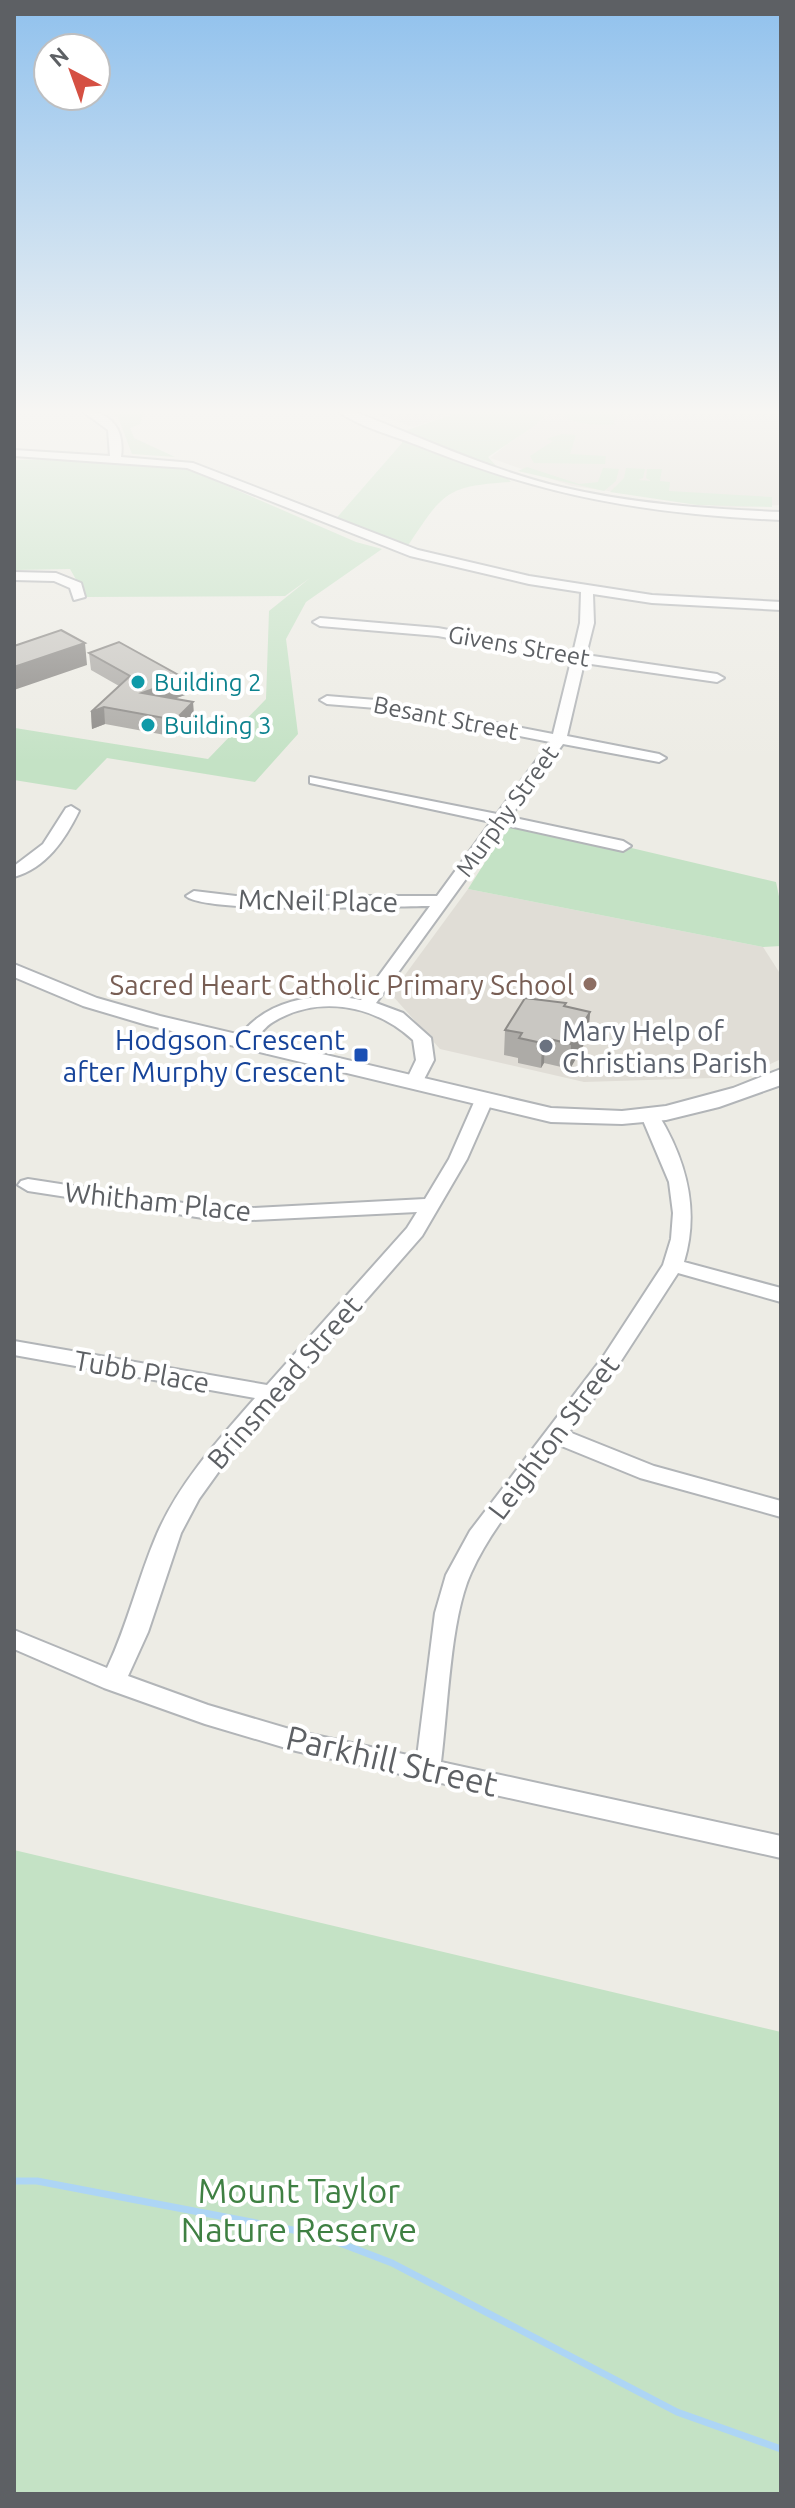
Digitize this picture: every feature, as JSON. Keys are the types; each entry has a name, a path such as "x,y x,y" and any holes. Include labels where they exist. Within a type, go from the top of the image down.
{"street":[{"path":"349,528 469,568 587,591 678,601 781,606"},
{"path":"14,576 62,579 76,586 79,597"},
{"name":"Murphy Street","path":"366,1005 559,740 587,623 587,591"},
{"name":"Givens Street","path":"320,622 438,632 577,658 717,678"},
{"name":"Besant Street","path":"327,700 376,704 659,758"},
{"path":"315,780 623,846"},
{"path":"14,872 43,856 71,811"},
{"name":"McNeil Place","path":"194,896 236,901 442,901"},
{"path":"14,970 90,1002 154,1021 551,1115 602,1120 651,1118 704,1106 777,1081"},
{"path":"14,985 57,1000 90,1002"},
{"path":"245,1041 259,1022 285,1010 322,1002 366,1005 389,1013 422,1038 425,1060 414,1083"},
{"name":"Brinsmead Street","path":"113,1681 136,1632 177,1520 224,1447 415,1232 458,1159 484,1100"},
{"name":"Leighton Street","path":"428,1768 447,1613 458,1575 478,1537 557,1436 673,1265 682,1226 679,1182 651,1118"},
{"name":"Whitham Place","path":"28,1185 203,1212 252,1214 432,1205"},
{"path":"673,1265 781,1295"},
{"name":"Tubb Place","path":"14,1348 271,1393"},
{"path":"557,1436 648,1472 781,1509"},
{"name":"Parkhill Street","path":"14,1639 113,1681 205,1714 296,1741 781,1847"}],"shaded area":[{"name":"Sacred Heart Catholic Primary School","path":"468,889 763,947 781,975 781,1059 743,1077 584,1082 440,1049 391,994"}],"green space":[{"path":"14,528 324,528 382,549 306,602 286,639 298,734 255,782 107,758 76,790 14,780 15,728 208,759 266,699 269,611 310,578 285,596 86,597 70,569 14,570"},
{"path":"354,528 420,528 407,547"},
{"path":"508,826 623,846 776,882 781,906 781,946 763,947 468,889"},
{"name":"Mount Taylor Nature Reserve","path":"14,1850 781,2032 781,2494 14,2494"}],"building":[{"path":"61,630 85,643 14,667 14,646"},
{"path":"119,642 184,678 142,693 193,702 175,720 104,707 91,712 130,676 89,653"},
{"path":"525,998 566,1003 564,1006 590,1012 571,1044 545,1038 542,1043 519,1038 522,1033 505,1030"}],"waterway":[{"path":"14,2181 37,2181 319,2235 392,2263 677,2412 781,2449"}],"place":[{"name":"Building 2","path":"138,682"},
{"name":"Building 3","path":"148,725"},
{"name":"Sacred Heart Catholic Primary School","path":"590,984"},
{"name":"Mary Help of Christians Parish","path":"546,1046"},
{"name":"Hodgson Crescent after Murphy Crescent","path":"361,1055"}]}
